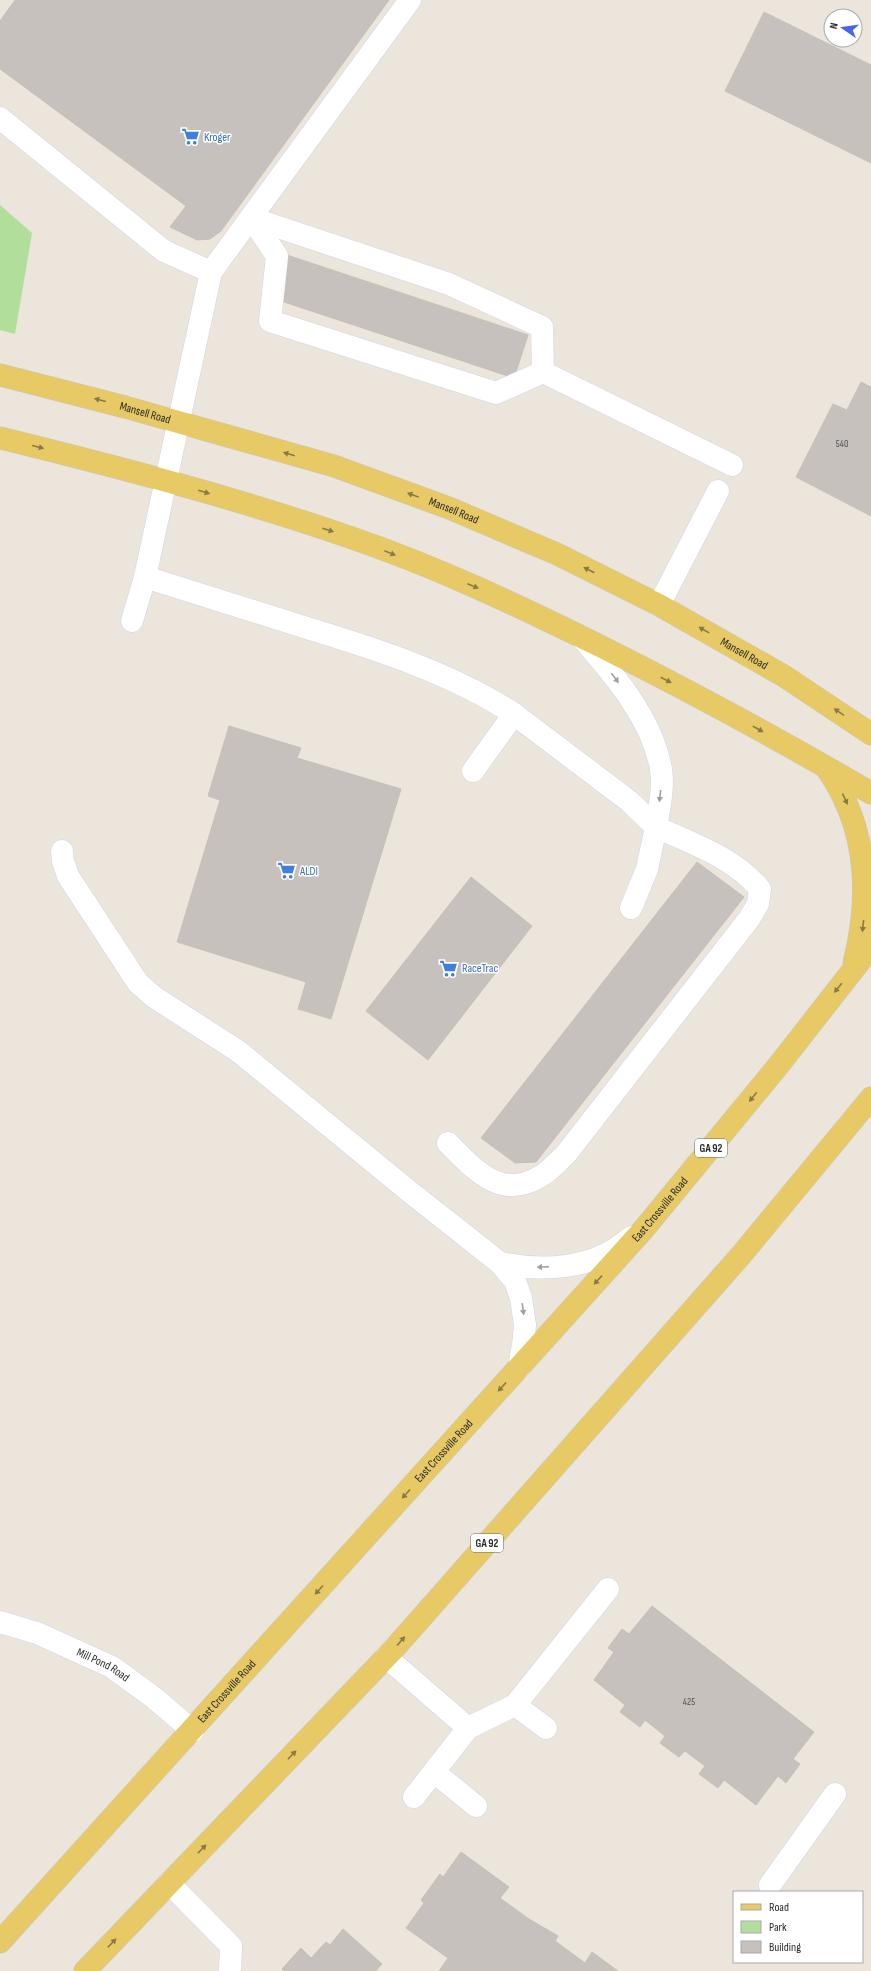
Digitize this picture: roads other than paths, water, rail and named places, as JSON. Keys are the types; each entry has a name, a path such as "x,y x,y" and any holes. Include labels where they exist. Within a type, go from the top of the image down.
{"main road":[{"name":"Mansell Road","path":"0,374 334,466 449,508 557,554 659,605 784,676 871,734"},
{"path":"0,438 167,481 353,538 489,593 693,693 871,793"},
{"path":"825,766 846,800 862,852 865,907 862,933 852,970"},
{"name":"East Crossville Road","path":"0,1942 643,1230 778,1066 871,947"},
{"name":"GA 92","path":"85,1971 386,1657 742,1254 871,1098"}],"street":[{"path":"132,621 145,577 167,481 178,422 211,272 410,0"},
{"path":"0,118 164,251 211,272"},
{"path":"251,218 449,284 542,327 543,372"},
{"path":"251,218 277,256 270,321 496,392 543,372 732,465"},
{"path":"659,605 718,491"},
{"path":"145,577 374,649 494,701 514,714 629,802 656,827 721,856 750,877 760,889 758,904 750,919 566,1154 541,1176 518,1186 499,1184 480,1174 448,1143"},
{"path":"581,637 633,704 650,734 661,770 661,795 647,869 631,908"},
{"path":"473,771 514,714"},
{"path":"62,851 63,861 68,876 138,983 154,997 238,1051 403,1187 500,1263 515,1281 521,1298 525,1325 523,1345 518,1368"},
{"path":"500,1263 523,1268 551,1267 579,1263 606,1254 643,1230"},
{"path":"414,1797 468,1728 515,1705 608,1589"},
{"name":"Mill Pond Road","path":"0,1622 37,1633 112,1667 153,1697 192,1731"},
{"path":"386,1657 468,1728"},
{"path":"515,1705 546,1728"},
{"path":"434,1772 476,1806"},
{"path":"770,1885 835,1794"},
{"path":"169,1883 231,1946 230,1971"}],"place":[{"name":"Kroger","path":"191,137"},
{"name":"ALDI","path":"287,871"},
{"name":"RaceTrac","path":"449,968"}]}
